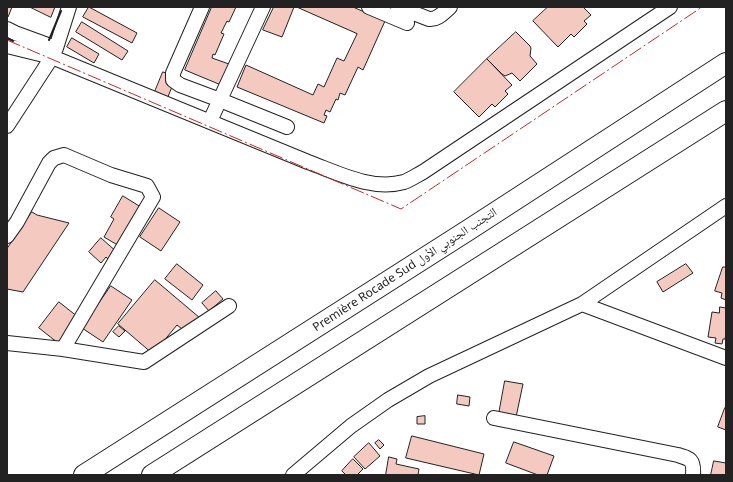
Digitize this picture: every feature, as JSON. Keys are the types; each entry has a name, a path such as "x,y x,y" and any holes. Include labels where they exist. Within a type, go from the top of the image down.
{"highway":[{"name":"Première Rocade Sud التجنب الجنوبي الأول","path":"84,475 726,63"},
{"path":"152,475 726,111"}],"street":[{"path":"7,126 54,53 69,7"},
{"path":"202,7 173,73 173,80 180,85 287,127"},
{"path":"210,122 263,7"},
{"path":"369,7 407,23"},
{"path":"398,7 429,19 437,18 450,7"},
{"path":"7,29 54,53 210,122 302,160 352,178 369,183 387,185 405,182 423,172 670,7"},
{"path":"7,46 54,53"},
{"path":"7,236 17,222 49,163 54,158 64,155 111,175 147,186 153,197 63,349"},
{"path":"293,475 364,417 388,400 428,376 582,304 726,206"},
{"path":"582,304 726,358"},
{"path":"7,343 63,349 144,362 229,306"},
{"path":"494,418 688,458 692,463 692,475"}],"building":[{"path":"7,7 12,7 8,17 7,16"},
{"path":"30,7 55,7 51,17"},
{"path":"89,7 137,33 132,43 83,17"},
{"path":"212,7 236,7 229,22 227,21 221,33 224,34 215,55 213,54 212,58 229,64 221,85 185,70"},
{"path":"274,7 294,7 282,37 263,30"},
{"path":"297,7 353,7 385,21 363,70 358,67 345,95 340,93 338,100 336,99 330,112 326,110 324,115 327,116 324,123 237,87 246,65 313,95 318,84 324,87 337,58 344,61 357,34"},
{"path":"548,7 583,7 591,15 584,21 587,24 574,37 571,34 558,47 533,21"},
{"path":"82,22 128,51 122,60 76,32"},
{"path":"516,32 530,46 530,56 537,64 520,81 512,73 505,76 502,74 487,59"},
{"path":"72,38 99,54 94,63 67,47"},
{"path":"487,59 512,85 505,91 508,94 495,107 492,104 479,117 454,92"},
{"path":"163,72 176,77 167,99 154,94"},
{"path":"123,196 144,209 121,247 104,237 114,219 111,217"},
{"path":"159,208 180,222 161,251 140,237"},
{"path":"32,212 37,215 69,223 23,292 7,289 7,249"},
{"path":"101,238 118,253 110,261 106,257 101,263 89,252"},
{"path":"177,264 203,285 192,300 165,279"},
{"path":"686,264 693,273 663,292 657,282"},
{"path":"723,267 726,267 726,300 721,298 722,293 715,291"},
{"path":"155,280 200,318 187,333 177,325 153,354 118,324"},
{"path":"111,286 132,300 103,342 82,328"},
{"path":"216,291 223,299 209,311 202,303"},
{"path":"59,302 78,317 58,343 39,328"},
{"path":"720,307 726,308 726,334 722,344 715,343 716,338 708,337 712,312 719,313"},
{"path":"119,326 125,331 119,337 113,332"},
{"path":"505,381 523,384 516,417 499,414"},
{"path":"458,395 470,397 469,406 457,404"},
{"path":"725,408 726,409 726,430 718,427"},
{"path":"425,416 425,424 417,424 417,417"},
{"path":"412,436 484,454 479,475 406,458"},
{"path":"379,440 384,445 380,449 375,443"},
{"path":"514,442 554,456 547,475 538,475 506,463"},
{"path":"369,443 380,456 365,469 354,457"},
{"path":"389,457 397,459 396,464 419,469 418,475 386,475"},
{"path":"353,459 363,469 357,475 346,475 342,471"},
{"path":"714,461 726,463 726,475 711,475"}],"wall":[{"path":"49,40 61,11"},
{"path":"7,38 13,41"}],"power":[{"path":"7,40 401,209 702,7"}]}
